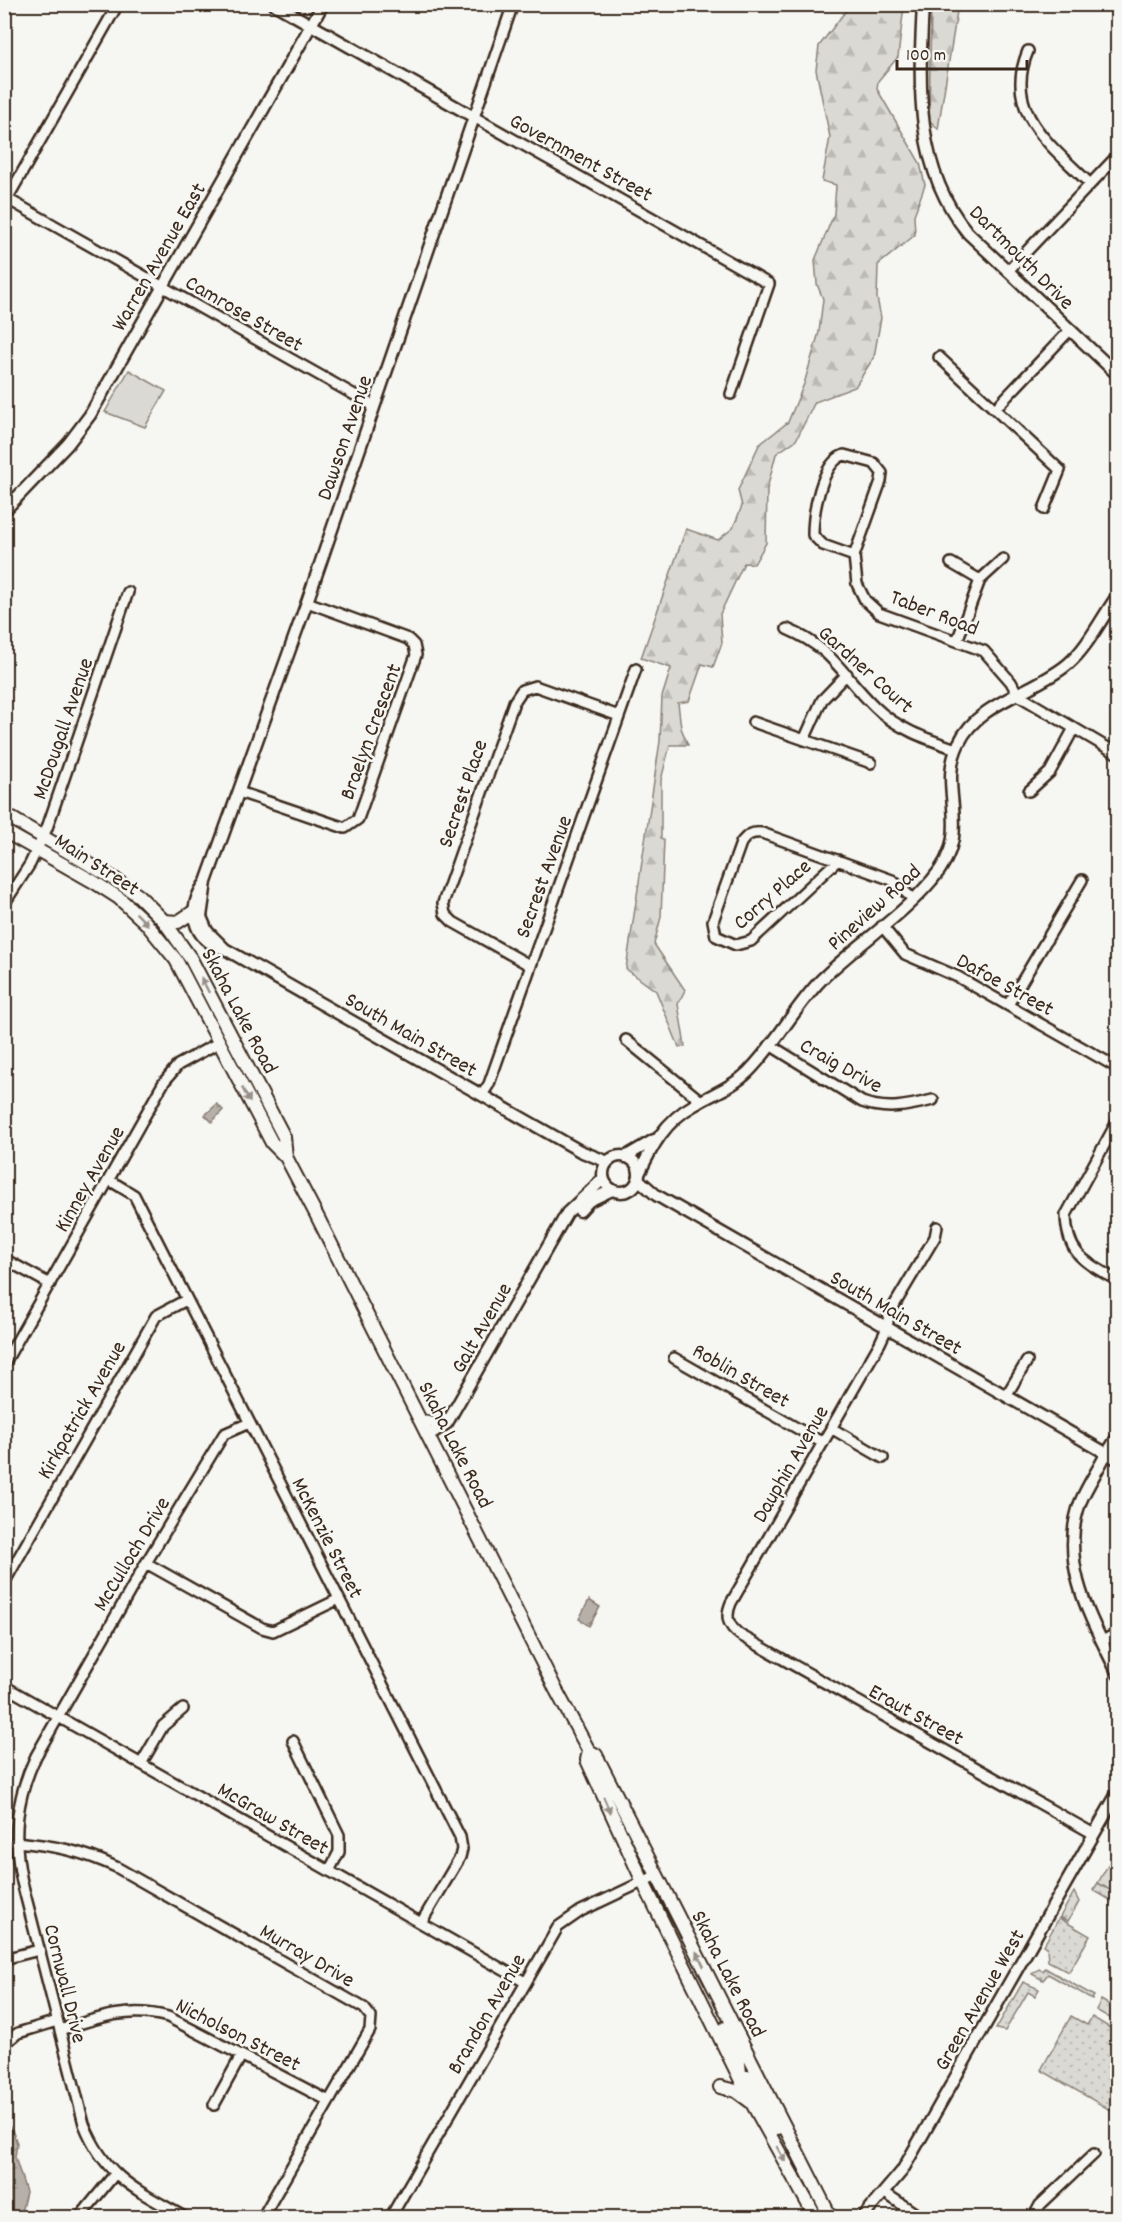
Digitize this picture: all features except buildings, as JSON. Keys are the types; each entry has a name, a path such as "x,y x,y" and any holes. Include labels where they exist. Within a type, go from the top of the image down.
{"main road":[{"name":"Main Street","path":"4,814 139,896 164,921"},
{"name":"Main Street","path":"4,831 119,898 161,940"},
{"path":"164,921 178,922 196,915"},
{"name":"Skaha Lake Road","path":"164,921 191,959 284,1137 286,1157"},
{"name":"Skaha Lake Road","path":"161,940 176,960 272,1143 286,1157 589,1751 596,1755 831,2217"},
{"name":"Skaha Lake Road","path":"589,1751 587,1760 643,1882 752,2103 816,2217"},
{"path":"710,1980 713,2002 738,2054 742,2067 740,2077 747,2077 752,2081 770,2116 806,2168"},
{"path":"720,2087 736,2091 752,2103"}],"street":[{"path":"6,198 118,4"},
{"name":"Government Street","path":"274,4 769,284 731,394"},
{"name":"Warren Avenue East","path":"4,511 79,431 323,4"},
{"name":"Dawson Avenue","path":"196,915 197,893 206,882 240,792 513,4"},
{"name":"Dartmouth Drive","path":"923,4 920,104 930,158 941,190 957,220 1118,375"},
{"path":"1028,51 1023,64 1026,114 1035,129 1090,184"},
{"path":"1008,271 1118,155"},
{"name":"Camrose Street","path":"6,198 374,406"},
{"path":"995,409 1070,330"},
{"path":"939,357 1060,470 1044,509"},
{"name":"Taber Road","path":"855,556 823,545 813,535 819,493 833,462 844,455 874,463 882,473 855,556 857,584 865,600 879,613 984,651 1011,682 1018,695"},
{"path":"957,642 980,580 1003,559"},
{"path":"951,563 980,580"},
{"name":"McDougall Avenue","path":"4,904 43,836 128,592"},
{"name":"Pineview Road","path":"638,1177 657,1138 679,1114 742,1078 814,987 913,899 941,869 952,845 955,817 951,774 956,749 964,734 975,721 1062,669 1074,658 1118,595"},
{"name":"Braelyn Crescent","path":"240,792 345,828 358,819 379,761 416,656 414,645 408,639 307,602"},
{"name":"Gardner Court","path":"787,629 826,651 876,708 890,720 905,730 956,749"},
{"name":"Secrest Avenue","path":"482,1095 489,1084 636,669"},
{"path":"804,740 822,700 847,674"},
{"name":"Secrest Place","path":"531,966 453,922 445,914 443,903 514,702 522,690 535,686 620,716"},
{"path":"1018,695 1073,730 1118,754"},
{"path":"753,722 871,763"},
{"path":"1029,791 1050,772 1073,730"},
{"name":"Corry Place","path":"838,860 743,946 716,936 713,921 741,843 746,836 762,833 838,860 892,880 913,899"},
{"path":"1008,1005 1082,880"},
{"name":"South Main Street","path":"196,915 196,927 206,941 213,946 225,949 580,1151 608,1162"},
{"name":"Dafoe Street","path":"882,926 905,954 958,977 1118,1068"},
{"name":"Kinney Avenue","path":"4,1364 171,1072 186,1060 232,1037"},
{"path":"626,1040 701,1101"},
{"name":"Craig Drive","path":"770,1045 862,1102 878,1108 907,1107 933,1100"},
{"path":"1118,1120 1066,1215 1066,1231 1072,1248 1084,1262 1118,1281"},
{"name":"Pineview Road","path":"625,1157 657,1138"},
{"name":"South Main Street","path":"580,1151 603,1177"},
{"path":"616,1157 625,1157 636,1165 638,1177 630,1190 621,1193 612,1190 603,1177 608,1162 616,1157"},
{"name":"Galt Avenue","path":"429,1435 442,1428 450,1418 567,1213 603,1177"},
{"name":"South Main Street","path":"638,1177 656,1195 1118,1460"},
{"name":"McKenzie Street","path":"108,1180 134,1195 462,1843 460,1857 421,1923"},
{"name":"Galt Avenue","path":"558,1232 588,1201 612,1190"},
{"name":"South Main Street","path":"630,1190 656,1195"},
{"name":"Dauphin Avenue","path":"728,1618 731,1603 887,1328 889,1314 935,1237 937,1227"},
{"path":"4,1259 50,1284"},
{"name":"Kirkpatrick Avenue","path":"4,1583 156,1316 186,1300"},
{"name":"Roblin Street","path":"674,1358 823,1443"},
{"path":"1006,1396 1027,1361"},
{"path":"422,1421 434,1423 450,1418"},
{"name":"McCulloch Drive","path":"57,1716 224,1434 249,1423"},
{"path":"831,1428 883,1458"},
{"path":"1118,1435 1081,1501 1072,1539 1076,1580 1118,1674"},
{"path":"146,1563 262,1629 273,1631 339,1599"},
{"name":"Eraut Street","path":"728,1618 731,1627 740,1635 1094,1834"},
{"path":"1102,1641 1118,1633"},
{"name":"McGraw Street","path":"4,1686 525,1982"},
{"path":"141,1764 163,1726 183,1709"},
{"name":"Cornwall Drive","path":"57,1716 26,1776 16,1817 15,1842 22,1882 58,2025 84,2124 91,2142 114,2175 186,2217"},
{"path":"293,1741 339,1835 339,1852 329,1870"},
{"name":"Green Avenue West","path":"862,2217 885,2193 907,2162 1118,1792"},
{"name":"Murray Drive","path":"15,1842 55,1845 87,1854 116,1866 364,2008 371,2018 370,2030 262,2217"},
{"name":"Brandon Avenue","path":"390,2217 551,1937 563,1922 657,1875"},
{"path":"4,1959 39,1950"},
{"name":"Nicholson Street","path":"4,2044 18,2032 113,2013 149,2012 168,2017 329,2101"},
{"path":"214,2105 241,2056"},
{"path":"1033,2217 1040,2205 1094,2154"},
{"path":"80,2217 114,2175"},
{"path":"885,2193 922,2217"}],"green space":[{"path":"851,4 904,5 898,57 878,81 877,89 920,163 925,185 914,215 915,235 878,265 877,298 881,318 874,357 855,387 815,402 796,440 776,454 767,489 766,543 754,564 744,563 720,614 722,643 713,667 702,664 689,701 678,703 681,728 688,745 670,745 661,780 661,838 664,840 661,917 654,944 685,990 678,1004 685,1046 679,1047 656,991 626,969 660,741 662,697 671,668 641,658 686,529 718,540 733,528 742,506 738,490 759,445 788,422 804,384 819,332 823,299 817,284 815,260 834,214 836,185 822,181 830,137 816,70 819,46"},
{"path":"931,5 958,5 938,129 929,120"},
{"path":"129,370 166,391 145,427 105,412"},
{"path":"1117,1849 1118,1894 1098,1883"},
{"path":"1098,1883 1117,1894 1117,1904 1093,1890"},
{"path":"1074,1892 1079,1902 1068,1921 1060,1917"},
{"path":"1059,1918 1090,1936 1069,1972 1048,1961 1047,1947 1044,1945"},
{"path":"1045,1968 1094,1996 1092,1999 1048,1974 1043,1980 1032,1974 1039,1969 1043,1971"},
{"path":"1023,1982 1039,1989 1035,1996 1028,1992 1005,2031 996,2029"},
{"path":"1101,2000 1113,2007 1115,2021 1096,2010"},
{"path":"1071,2016 1087,2025 1092,2017 1117,2032 1117,2114 1041,2070"}],"water":[{"path":"217,1104 223,1110 212,1122 205,1115"},
{"path":"589,1600 600,1607 589,1626 579,1619"},
{"path":"5,2121 12,2130 17,2143 15,2157 26,2192 20,2217 5,2217"}]}
